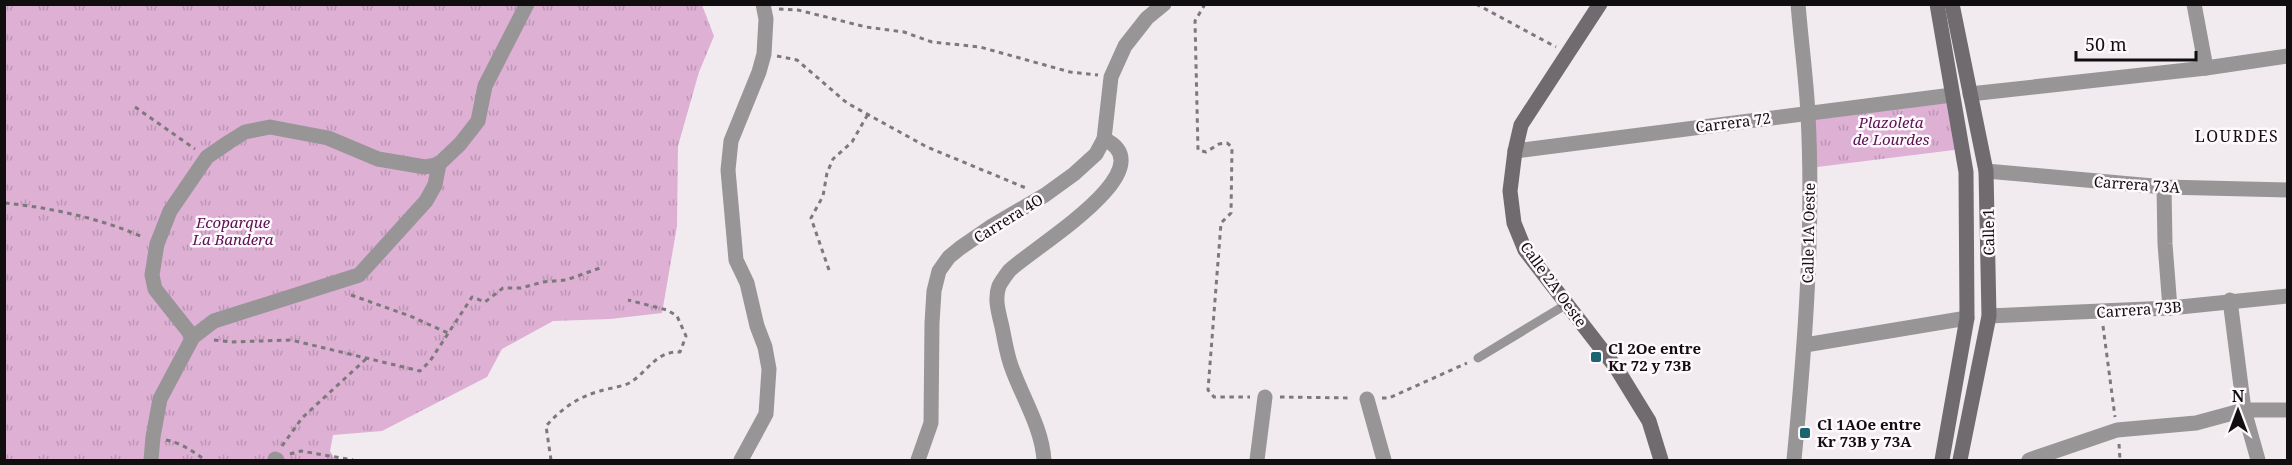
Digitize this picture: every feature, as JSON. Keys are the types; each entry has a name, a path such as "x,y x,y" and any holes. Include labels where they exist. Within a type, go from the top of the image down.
{"street":[{"path":"193,337 155,289 152,275 157,244 170,210 207,158 245,132 270,127 328,138 378,159 425,167 439,164 460,144 478,121 485,87 527,4"},
{"name":"Carrera 4O","path":"918,460 931,423 932,323 934,291 939,271 949,257 960,248 1045,195 1074,174 1096,154 1104,139 1112,77 1125,46 1147,18 1164,4"},
{"name":"Calle 2A Oeste","path":"1600,4 1521,125 1510,191 1514,224 1526,250 1617,369 1649,421 1660,460"},
{"name":"Calle 1A Oeste","path":"1794,460 1805,345 1809,168 1808,113 1798,4"},
{"name":"Calle 1","path":"1937,4 1966,172 1967,318 1942,460"},
{"name":"Calle 1","path":"1952,4 1986,171 1989,316 1959,460"},
{"path":"2194,4 2206,68"},
{"path":"741,460 766,414 769,369 747,283 736,260 728,170 731,141 764,54 766,19 764,6"},
{"path":"1970,94 2206,68 2288,56"},
{"name":"Carrera 72","path":"1515,151 1952,95"},
{"path":"1044,460 1043,446 1012,369 997,306 999,287 1009,271 1062,231 1111,187 1120,170 1122,156 1116,144 1104,139"},
{"path":"151,460 160,399 193,337 214,321 359,275 426,201 435,185 439,164"},
{"name":"Carrera 73A","path":"1986,171 2163,187 2288,190"},
{"path":"2163,187 2170,308"},
{"name":"Carrera 73B","path":"1989,316 2170,308 2230,300 2288,296"},
{"path":"2230,300 2244,410 2258,460"},
{"path":"1805,345 1967,318"},
{"path":"1257,460 1265,397"},
{"path":"1367,399 1384,460"},
{"path":"2029,460 2117,430 2196,423 2244,410 2288,410"}],"lane":[{"path":"1478,358 1567,304"}],"path":[{"path":"1205,4 1195,21 1198,150 1206,152 1219,144 1227,143 1232,147 1231,213 1221,223 1208,390 1214,397 1389,398 1478,358"},
{"path":"1476,4 1568,54"},
{"path":"764,6 798,10 866,27 904,32 932,42 980,47 1070,72 1112,77"},
{"path":"764,54 797,60 847,103 927,147 1045,195"},
{"path":"135,107 207,158"},
{"path":"829,270 811,218 823,196 827,172 833,159 852,142 867,114"},
{"path":"5,203 47,208 77,215 129,231 157,244"},
{"path":"193,337 231,342 291,340 420,372 430,362 472,297 485,302 503,288 521,288 543,282 566,280 600,268"},
{"path":"347,294 357,295 448,333"},
{"path":"550,460 546,426 561,410 591,393 630,383 657,357 669,352 680,352 686,336 677,316 667,310 628,300"},
{"path":"2101,312 2117,430"},
{"path":"276,460 302,418 366,359"},
{"path":"153,437 174,442 205,460"},
{"path":"276,460 301,451 353,460"}],"green space":[{"name":"Ecoparque La Bandera","path":"4,5 702,5 714,36 699,72 678,146 677,226 662,313 610,319 553,321 502,349 487,377 382,431 333,435 330,451 335,460 5,460"},
{"name":"Plazoleta de Lourdes","path":"1952,95 1962,149 1809,168 1808,113"}],"place":[{"name":"Cl 2Oe entre Kr 72 y 73B","path":"1596,357"},
{"name":"Cl 1AOe entre Kr 73B y 73A","path":"1805,433"}],"district":[{"name":"LOURDES","path":"2237,136"}]}
